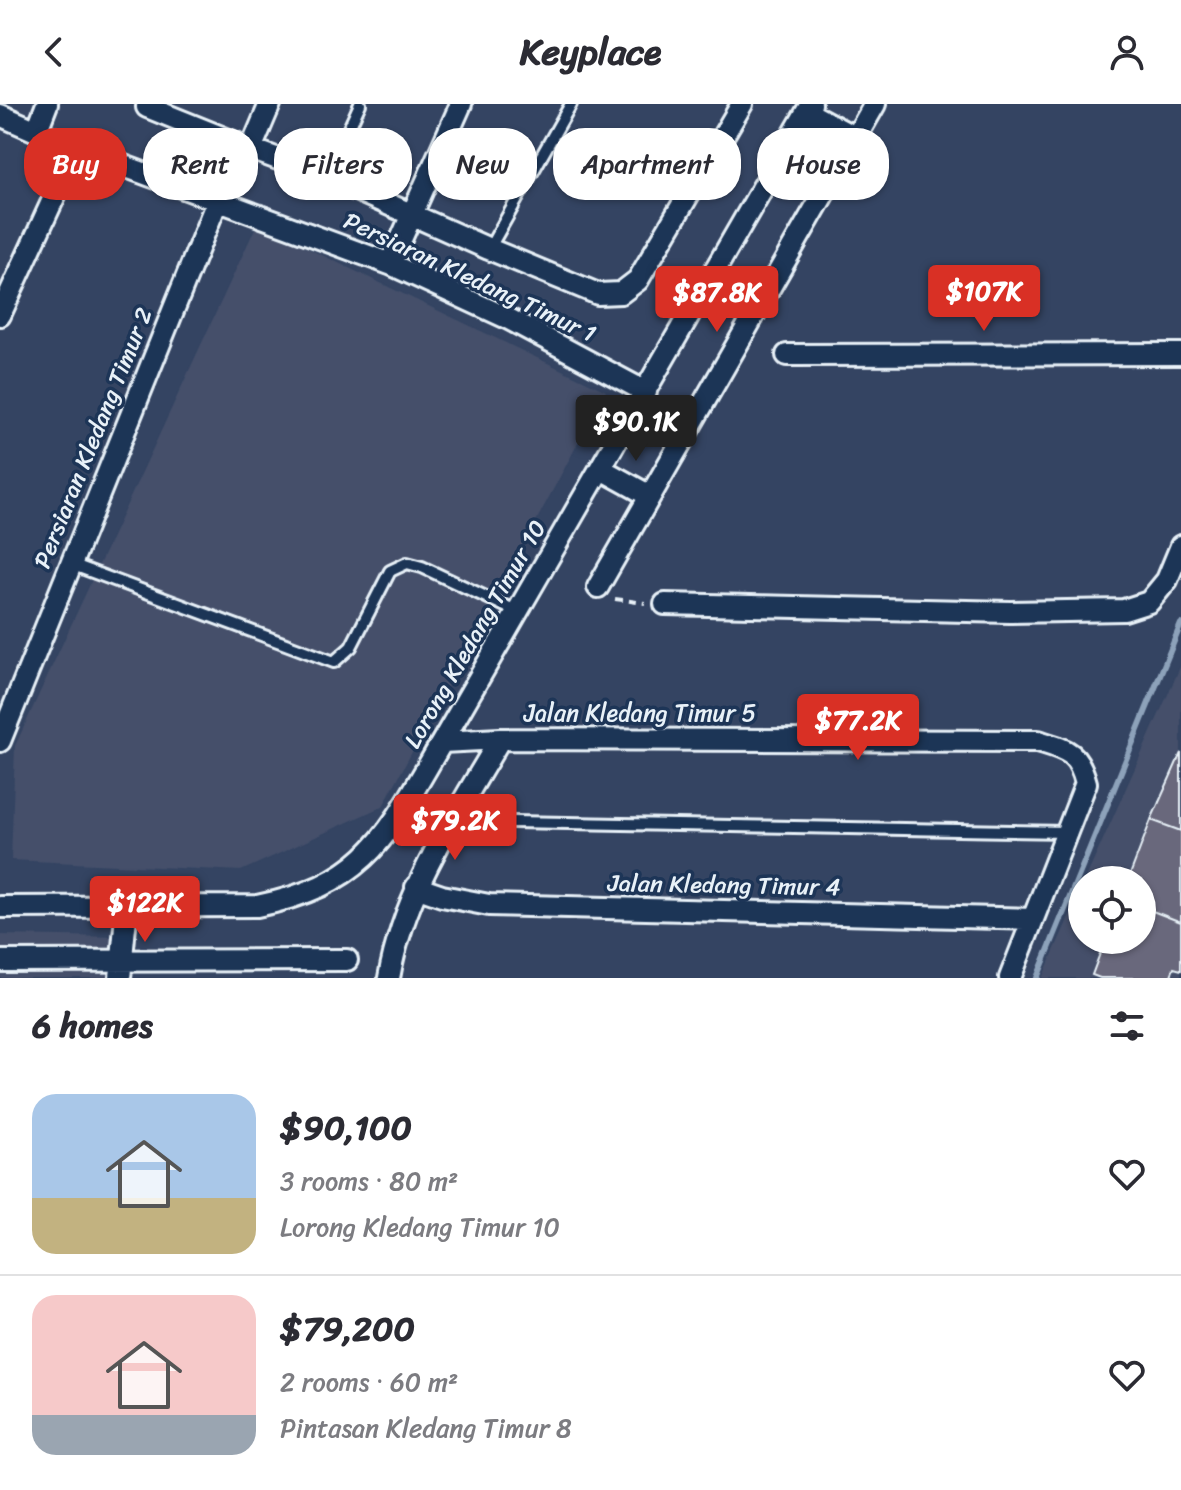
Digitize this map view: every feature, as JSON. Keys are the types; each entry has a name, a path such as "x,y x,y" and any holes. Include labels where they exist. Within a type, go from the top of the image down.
{"street":[{"path":"38,128 47,104"},
{"path":"258,132 270,104"},
{"path":"390,264 461,104"},
{"path":"381,200 598,294 621,293 638,280 742,104"},
{"path":"862,128 875,104"},
{"path":"161,108 205,128"},
{"path":"809,108 840,128"},
{"name":"Lorong Kledang Timur 10","path":"0,907 257,906 294,898 326,885 352,869 376,847 442,742 809,108"},
{"name":"Persiaran Kledang Timur 1","path":"0,115 32,128"},
{"path":"0,315 6,283 51,200"},
{"name":"Persiaran Kledang Timur 2","path":"0,741 6,710 71,564 218,200"},
{"name":"Persiaran Kledang Timur 1","path":"221,200 390,264 507,318 646,392"},
{"path":"598,587 820,200"},
{"path":"787,355 1181,354"},
{"path":"601,469 650,496"},
{"path":"665,604 1010,612 1124,610 1149,602 1167,580 1181,546"},
{"path":"389,978 394,945 416,887 500,739"},
{"name":"Jalan Kledang Timur 5","path":"442,742 500,739 1038,741 1065,750 1081,764 1086,783 1010,978"},
{"name":"Jalan Kledang Timur 4","path":"416,887 442,896 489,905 1033,919"},
{"path":"121,970 127,906"},
{"path":"0,961 121,970 347,960"}],"lane":[{"path":"349,128 360,104"},
{"path":"489,249 571,104"},
{"path":"71,564 334,662 351,647 390,571 407,563 518,612"},
{"path":"453,821 1068,832"}],"path":[{"path":"598,587 604,596 616,600 665,604"}],"shaded area":[{"path":"257,224 606,391 383,806 241,871 11,860 15,746"},
{"path":"1181,665 1181,978 1042,978 1068,920 1068,954 1156,954 1156,866 1091,866"},
{"path":"0,935 125,937 124,978 0,978"}],"building":[{"path":"1181,753 1181,831 1151,820"},
{"path":"1151,820 1181,831 1181,922 1156,912 1156,866 1133,866"},
{"path":"1156,912 1181,922 1181,970 1174,968 1170,978 1100,978 1092,975 1100,954 1156,954"}],"waterway":[{"path":"1037,978 1181,624"}]}
